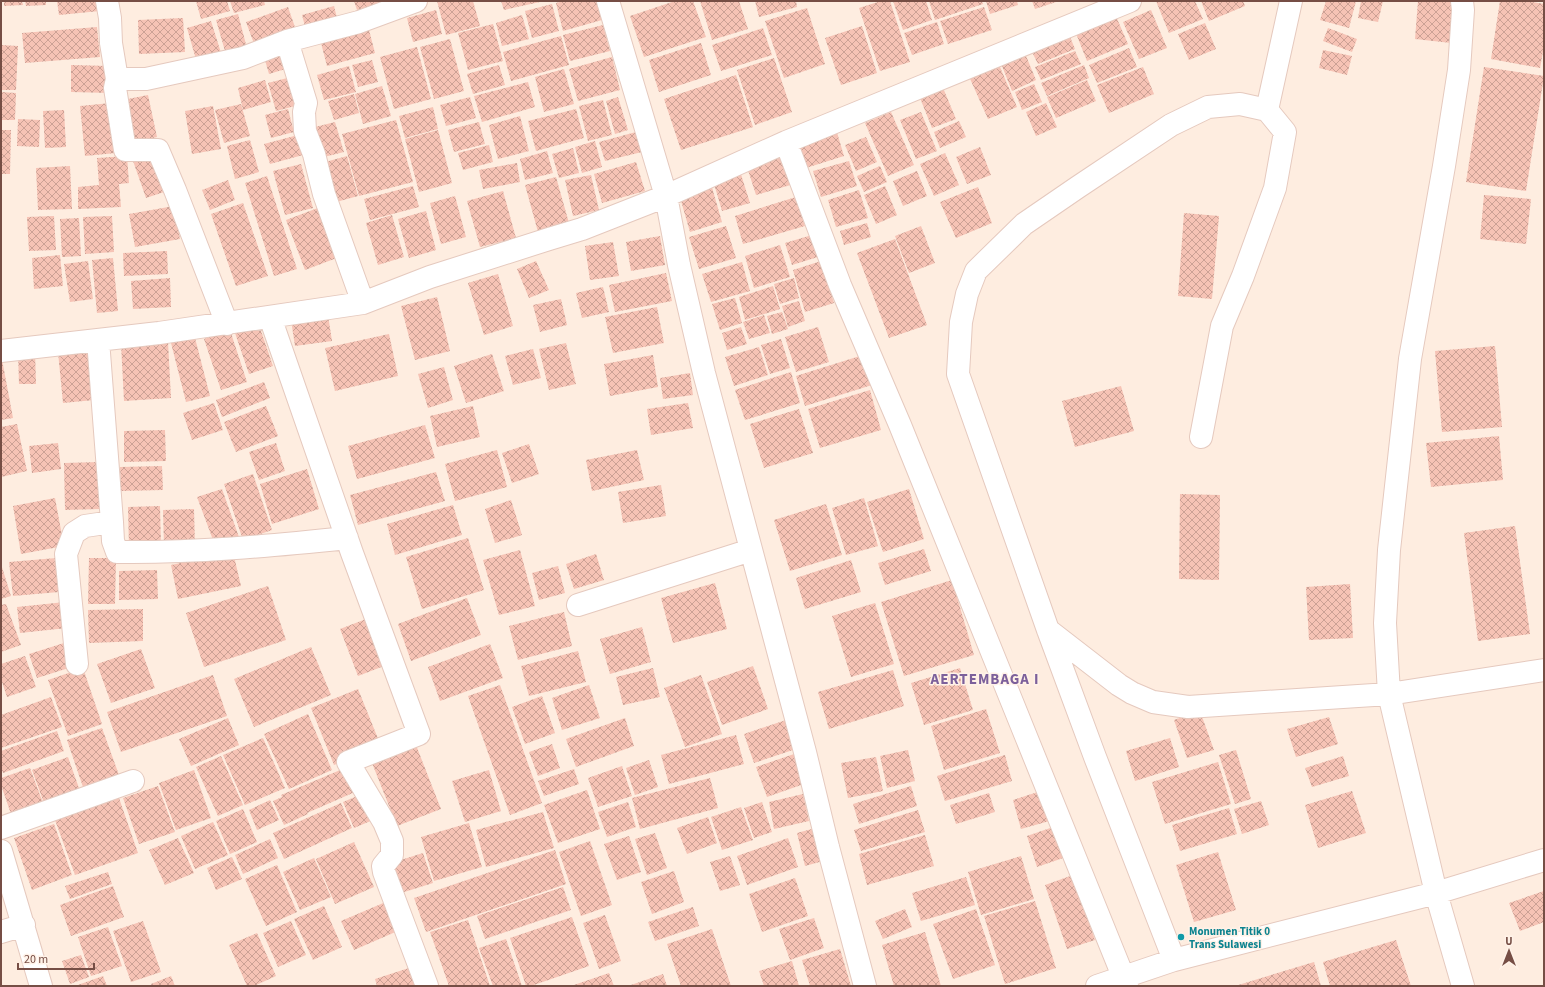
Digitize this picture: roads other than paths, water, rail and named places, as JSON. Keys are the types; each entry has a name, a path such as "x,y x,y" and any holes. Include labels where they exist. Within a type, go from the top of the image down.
{"street":[{"path":"107,1 110,18 111,43 117,79 115,88 125,150 158,150 176,190 227,324"},
{"path":"117,79 146,79 243,58 287,42 359,22 416,1"},
{"path":"608,1 666,196 679,265 704,373 803,745 828,847 865,986"},
{"path":"1,351 227,324 362,303 430,277 582,229 666,196 786,142 1130,1"},
{"path":"1267,110 1291,1"},
{"path":"1462,1 1464,10 1459,70 1444,166 1410,359 1390,535 1384,623 1389,694 1436,893 1463,986"},
{"path":"287,42 306,103 304,112 305,131 314,154 324,194 362,303"},
{"path":"1174,960 1094,757 958,374 961,322 967,294 976,271 1024,224 1171,125 1208,107 1240,104 1267,110 1285,132 1275,188 1243,276 1222,326 1201,437"},
{"path":"786,142 840,285 900,425 1125,981"},
{"path":"270,318 347,538 419,734 348,762 384,822 392,841 392,855 383,866 384,872 427,986"},
{"path":"98,340 113,541 117,552 248,548 347,538"},
{"path":"77,664 66,554 74,534 85,526 112,522"},
{"path":"578,605 751,550"},
{"path":"1048,630 1119,685 1132,693 1153,702 1188,707 1389,694 1544,670"},
{"path":"1,828 133,780"},
{"path":"1,851 41,986"},
{"path":"1097,986 1125,981 1149,968 1174,960 1436,893 1544,860"},
{"path":"1,932 24,925"}],"place":[{"name":"Monumen Titik 0 Trans Sulawesi","path":"1181,937"}],"district":[{"name":"AERTEMBAGA I","path":"985,679"}]}
